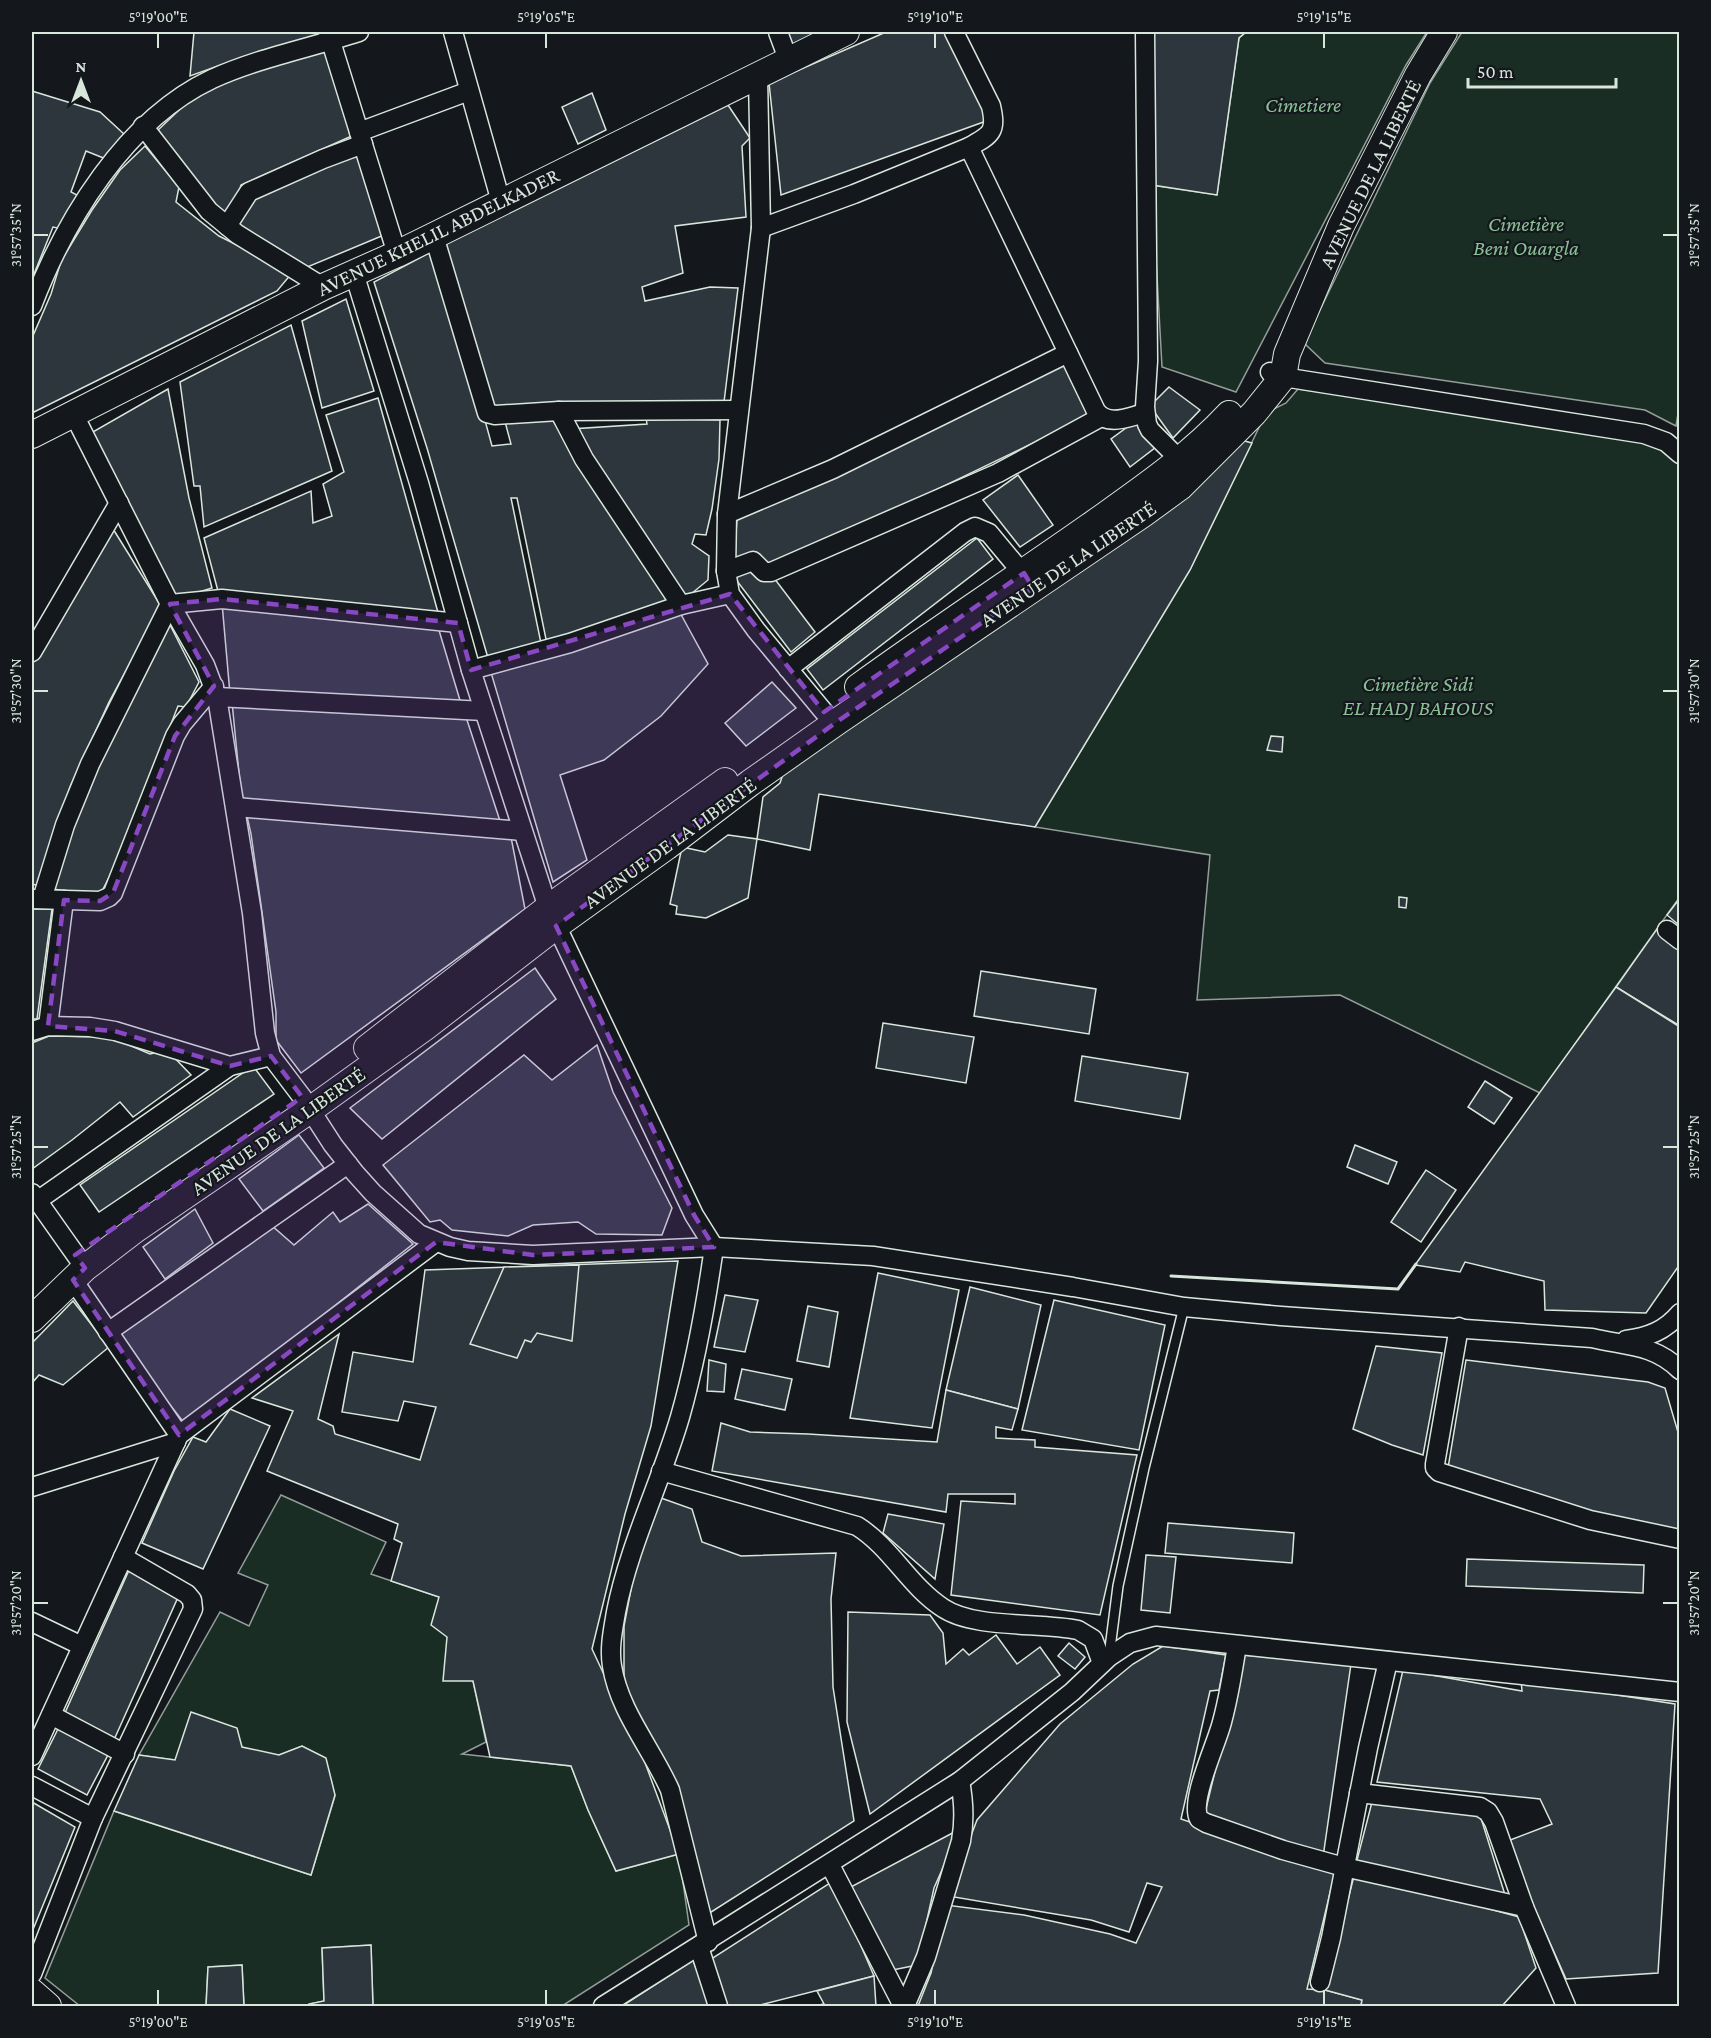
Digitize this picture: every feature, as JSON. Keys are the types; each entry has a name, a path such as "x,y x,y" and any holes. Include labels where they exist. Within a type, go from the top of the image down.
{"street":[{"path":"34,295 82,206 143,126 183,96 212,80 329,36 359,32"},
{"path":"453,32 501,202"},
{"path":"778,32 788,59"},
{"name":"AVENUE KHELIL ABDELKADER","path":"32,435 323,287 434,236 846,32"},
{"path":"761,228 854,194 986,138 993,130 994,119 991,106 954,32"},
{"path":"1145,32 1148,361 1145,413 1150,430 1180,460"},
{"name":"AVENUE DE LA LIBERTÉ","path":"552,917 922,641 1029,580 1180,487 1254,413 1280,368 1341,226 1418,75 1444,32"},
{"path":"329,36 397,254"},
{"path":"758,76 761,228 727,514 726,571 729,594 824,712"},
{"path":"227,226 249,192 323,159 361,138 469,91"},
{"path":"143,126 209,212 227,226 323,287"},
{"path":"969,147 1101,417 1110,420 1145,413"},
{"path":"434,236 485,410 495,415 559,411 739,410"},
{"path":"354,273 419,483 471,670 552,917 694,1215 714,1246 698,1343 688,1385 679,1418 632,1551 620,1594 611,1638 611,1664 615,1684 670,1790 718,2007"},
{"path":"727,514 833,468 1068,353"},
{"path":"1280,368 1644,434 1666,442 1680,454"},
{"name":"AVENUE DE LA LIBERTÉ","path":"32,1294 78,1268 306,1103 404,1021 838,721 1029,580 1180,460 1280,368"},
{"path":"559,411 584,459 681,605"},
{"path":"73,413 170,604 205,665 215,692 236,807 252,913 265,1033 271,1056 348,1164 373,1193 406,1225 419,1234 436,1242 468,1251 522,1255 714,1246 873,1256 1184,1307 1592,1338 1640,1347 1657,1353 1668,1358 1680,1370"},
{"path":"726,571 753,561 764,572 771,572 999,473 1101,417"},
{"path":"32,652 118,503"},
{"path":"788,669 965,532 975,527 989,532 1029,580"},
{"path":"471,670 570,643 681,605 729,594"},
{"path":"170,604 222,599 458,623"},
{"path":"170,604 90,764 37,899 100,901 113,893 175,736 182,724 215,692 484,711"},
{"path":"236,807 522,831"},
{"path":"64,900 40,1029 90,1027 116,1031 230,1066"},
{"path":"177,1439 108,1332 78,1268 34,1197 230,1066 271,1056"},
{"path":"108,1332 348,1164"},
{"path":"32,1487 177,1439 436,1242"},
{"name":"AVENUE DE LA LIBERTÉ","path":"32,1319 78,1268"},
{"path":"1612,1342 1645,1338 1660,1330 1680,1313"},
{"path":"1459,1327 1435,1464 1439,1472 1590,1520 1680,1539"},
{"path":"32,1756 177,1439"},
{"path":"661,1471 857,1526 884,1547 921,1591 944,1609 963,1617 1078,1630 1093,1639 1106,1660"},
{"path":"32,1974 93,1818 193,1609 192,1600 187,1594 123,1557"},
{"path":"32,1622 82,1646"},
{"path":"603,2007 960,1781 1072,1692 1106,1660 1130,1644 1156,1636 1680,1692"},
{"path":"1237,1645 1222,1724 1201,1784 1196,1808 1199,1819 1283,1850 1344,1867 1524,1907"},
{"path":"1320,1982 1388,1661"},
{"path":"51,1715 125,1754"},
{"path":"904,2007 926,1957 961,1841 965,1823 965,1804 960,1781"},
{"path":"32,1786 93,1818"},
{"path":"1359,1792 1455,1803 1480,1807 1488,1812 1494,1822 1524,1907 1566,2007"},
{"path":"830,1865 904,2007"},
{"path":"32,1992 48,2007"}],"lane":[{"path":"1106,1660 1118,1586 1144,1468 1184,1307"}],"highlighted area":[{"path":"1024,573 1033,588 838,721 556,926 694,1215 714,1247 533,1255 436,1242 179,1435 73,1280 85,1268 75,1255 302,1097 271,1056 230,1066 115,1031 48,1026 64,900 100,901 113,893 175,736 214,686 170,604 222,599 458,623 471,670 730,594 824,712"}],"green space":[{"name":"Cimetiere","path":"1246,32 1427,32 1406,65 1236,392 1162,367 1152,185 1217,195 1239,38"},
{"name":"Cimetière Beni Ouargla","path":"1462,32 1679,32 1680,401 1676,426 1645,410 1325,363 1304,343 1430,83"},
{"name":"Cimetière Sidi EL HADJ BAHOUS","path":"1298,389 1651,440 1679,464 1679,898 1540,1093 1340,995 1197,1000 1210,855 1035,827 1190,570 1266,413 1286,403"},
{"path":"281,1495 386,1542 371,1574 439,1597 447,1637 473,1681 486,1742 462,1754 571,1766 616,1871 679,1854 689,1925 562,2006 373,2006 371,1945 322,1948 324,2001 309,2004 309,2006 244,2006 242,1965 208,1967 206,2006 80,2006 45,1978 114,1811 311,1875 335,1796 325,1758 302,1746 279,1755 175,1760 139,1755 220,1612 249,1626 268,1585 238,1573"}],"building":[{"path":"194,32 322,32 323,35 263,50 190,76"},
{"path":"785,32 825,32 791,49"},
{"path":"886,32 948,32 989,120 781,195 769,83"},
{"path":"1149,32 1246,32 1239,38 1217,195 1152,185"},
{"path":"326,51 354,135 241,185 233,213 223,217 157,131 197,93 241,68"},
{"path":"32,91 100,112 124,134 106,159 86,151 71,192 77,195 62,229 53,227 32,279"},
{"path":"592,93 606,130 578,144 562,107"},
{"path":"728,105 750,138 742,146 746,217 675,226 683,273 642,287 645,301 710,287 738,288 724,402 489,409 443,245"},
{"path":"145,146 179,187 176,202 219,236 292,273 277,291 32,413 32,338 51,294 61,261 120,170"},
{"path":"356,153 384,235 305,268 238,230 248,197"},
{"path":"433,251 459,326 492,446 511,444 504,418 548,413 671,599 547,644 517,498 511,498 541,643 488,658 427,448 374,282"},
{"path":"346,299 374,391 322,408 302,321"},
{"path":"291,325 332,471 204,527 200,486 194,486 180,382"},
{"path":"1067,363 1091,415 768,571 756,553 734,562 737,518"},
{"path":"1169,387 1200,410 1173,438 1150,406"},
{"path":"168,389 189,498 212,588 176,599 91,433"},
{"path":"378,398 439,616 219,595 204,538 311,491 313,523 332,516 323,484 344,472 326,415"},
{"path":"646,418 720,420 719,459 712,509 706,535 695,534 692,544 709,556 708,580 685,599 571,429 647,424"},
{"path":"1137,420 1156,447 1130,467 1111,439"},
{"path":"1241,440 1252,443 1190,570 1035,827 819,794 810,850 757,839 763,797 780,783 787,762"},
{"path":"1018,475 1053,525 1020,547 983,500"},
{"path":"110,524 161,606 109,702 70,787 39,886 32,884 32,660"},
{"path":"977,538 993,559 823,690 807,669"},
{"path":"752,564 771,574 815,632 791,652 734,577"},
{"path":"222,603 438,627 462,707 230,694"},
{"path":"678,609 708,664 661,716 604,760 560,775 587,860 553,882 490,669"},
{"path":"167,619 199,682 186,707 178,706 117,862 100,895 52,889 73,816"},
{"path":"772,682 796,708 746,746 725,723"},
{"path":"232,702 466,717 501,824 242,804"},
{"path":"1271,736 1283,737 1282,752 1267,750"},
{"path":"246,812 510,832 525,909 301,1073 276,1040 276,1012"},
{"path":"728,835 757,839 748,898 706,918 676,914 677,906 670,904 682,847 705,852"},
{"path":"1399,897 1407,898 1406,908 1399,907"},
{"path":"1680,898 1680,926 1667,915"},
{"path":"32,909 52,909 37,1019 32,1019"},
{"path":"1657,929 1680,948 1680,1026 1616,987"},
{"path":"535,968 556,999 382,1139 350,1108"},
{"path":"981,971 1096,989 1089,1034 974,1016"},
{"path":"1616,987 1680,1027 1680,1264 1646,1313 1545,1310 1544,1281 1465,1262 1460,1272 1415,1265"},
{"path":"883,1023 974,1037 966,1083 876,1068"},
{"path":"49,1036 110,1037 150,1054 167,1050 191,1075 133,1117 120,1102 32,1169 32,1043"},
{"path":"597,1045 613,1092 672,1208 662,1235 596,1234 578,1222 533,1225 508,1236 452,1230 440,1220 430,1222 383,1165 524,1055 552,1080"},
{"path":"1082,1056 1188,1073 1180,1119 1075,1101"},
{"path":"253,1066 274,1094 99,1212 80,1185"},
{"path":"1485,1081 1512,1098 1494,1124 1468,1107"},
{"path":"299,1135 324,1168 263,1211 239,1179"},
{"path":"1355,1145 1397,1162 1388,1184 1347,1167"},
{"path":"1426,1170 1456,1190 1421,1242 1391,1222"},
{"path":"368,1204 413,1244 185,1424 115,1335 271,1225 294,1245 333,1212 340,1222"},
{"path":"195,1209 213,1243 165,1279 143,1247"},
{"path":"678,1261 651,1426 625,1514 592,1649 644,1760 679,1854 616,1871 571,1766 490,1757 473,1681 443,1681 447,1637 431,1625 439,1597 391,1581 402,1543 394,1539 398,1524 267,1471 293,1411 252,1398 339,1334 318,1419 333,1426 335,1434 420,1460 436,1407 404,1401 398,1421 342,1412 353,1352 413,1362 425,1270"},
{"path":"579,1265 572,1341 537,1333 531,1342 525,1340 517,1358 470,1344 504,1267"},
{"path":"878,1273 959,1290 932,1428 850,1418"},
{"path":"970,1287 1041,1305 1018,1409 946,1390"},
{"path":"725,1295 758,1300 745,1352 714,1347"},
{"path":"1054,1300 1165,1325 1139,1450 1022,1430"},
{"path":"73,1301 109,1347 63,1385 39,1375 32,1383 32,1343"},
{"path":"808,1306 838,1312 829,1367 797,1361"},
{"path":"1376,1346 1442,1353 1423,1455 1353,1429"},
{"path":"709,1360 726,1364 724,1392 707,1391"},
{"path":"1466,1360 1648,1382 1665,1388 1680,1439 1680,1537 1632,1528 1448,1468"},
{"path":"742,1369 792,1379 785,1410 735,1399"},
{"path":"946,1390 1018,1409 1012,1430 996,1427 996,1438 1035,1440 1035,1447 1137,1455 1100,1615 951,1595 961,1501 1015,1504 1015,1494 948,1494 946,1512 712,1471 721,1423 750,1432 937,1442"},
{"path":"230,1409 270,1426 203,1569 142,1543 174,1471 193,1437 206,1442"},
{"path":"661,1498 692,1509 702,1542 741,1556 836,1553 831,1599 833,1687 854,1821 708,1914 671,1771 624,1688 624,1626 635,1568"},
{"path":"888,1514 944,1524 935,1579 883,1533"},
{"path":"1168,1523 1294,1533 1292,1563 1165,1553"},
{"path":"1146,1555 1176,1557 1170,1613 1141,1610"},
{"path":"1467,1559 1644,1565 1643,1593 1466,1586"},
{"path":"130,1568 179,1595 113,1742 64,1715"},
{"path":"848,1612 930,1615 943,1633 946,1664 963,1649 969,1655 996,1635 1017,1664 1040,1647 1060,1675 870,1814 847,1722"},
{"path":"1069,1643 1085,1657 1075,1669 1058,1656"},
{"path":"1163,1646 1226,1655 1219,1690 1210,1691 1181,1819 1335,1872 1307,1989 1325,1990 1362,2000 1361,2006 918,2006 931,1973 946,1905 1024,1915 1110,1934 1136,1943 1162,1887 1147,1883 1129,1932 1091,1920 948,1896 977,1820 1060,1724 1133,1664"},
{"path":"1243,1655 1351,1664 1323,1857 1204,1817"},
{"path":"1403,1670 1522,1691 1521,1680 1675,1704 1658,1973 1566,1979 1505,1842 1552,1824 1540,1799 1377,1782"},
{"path":"191,1712 237,1728 242,1747 279,1755 302,1746 326,1758 335,1795 311,1875 114,1811 139,1755 175,1760"},
{"path":"60,1725 109,1753 87,1795 38,1769"},
{"path":"32,1802 75,1827 32,1932"},
{"path":"1372,1802 1480,1815 1506,1898 1356,1864"},
{"path":"960,1829 934,1888 917,1965 888,1971 847,1889"},
{"path":"1355,1872 1519,1917 1536,1968 1502,2006 1361,2006 1362,2000 1325,1990"},
{"path":"833,1881 874,1976 756,2006 722,2006 708,1961"},
{"path":"371,1945 373,2006 309,2006 309,2004 324,2001 322,1948"},
{"path":"693,1960 710,2006 622,2006"},
{"path":"242,1965 244,2006 206,2006 208,1967"},
{"path":"874,1976 876,2006 813,2006 824,2004 817,1991"}],"wall":[{"path":"1171,1276 1398,1289 1416,1264"}]}
